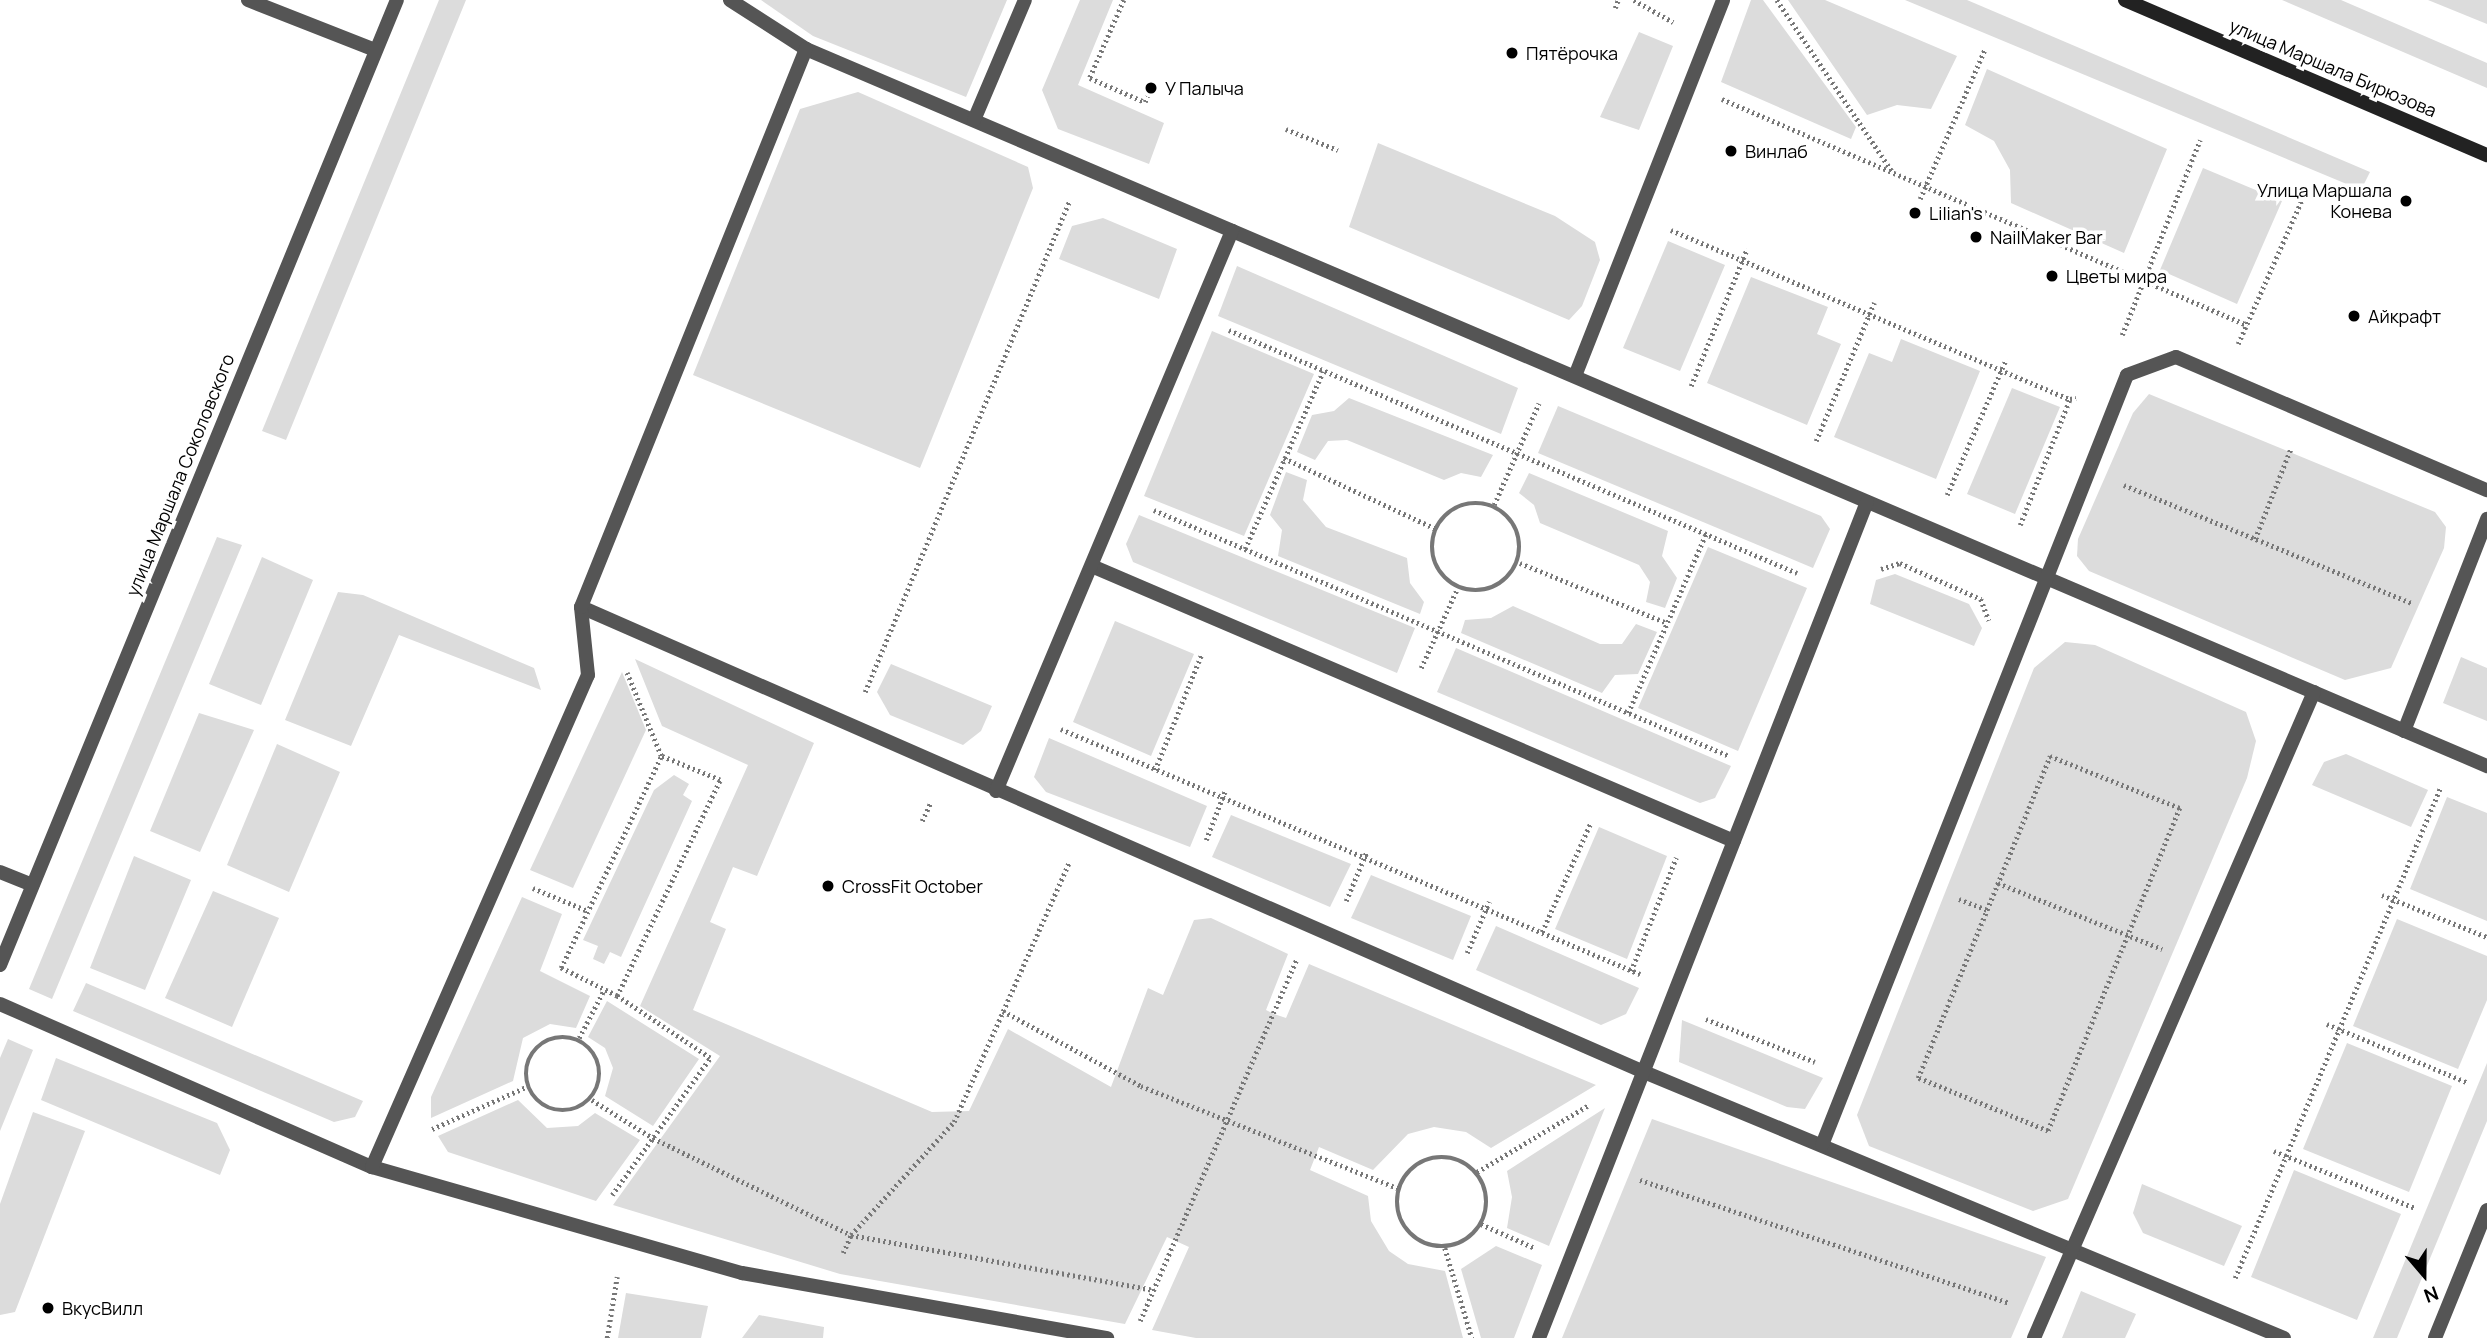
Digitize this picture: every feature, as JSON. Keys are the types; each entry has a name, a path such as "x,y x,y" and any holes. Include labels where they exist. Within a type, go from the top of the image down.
{"main road":[{"name":"улица Маршала Бирюзова","path":"2125,0 2487,155"}],"street":[{"path":"248,0 375,50"},
{"name":"улица Маршала Соколовского","path":"0,965 397,0"},
{"path":"730,0 806,49 2487,766"},
{"path":"974,120 1025,0"},
{"path":"1574,376 1723,0"},
{"path":"374,1160 588,675 581,607 806,49"},
{"path":"996,791 1094,567 1232,231"},
{"path":"1822,1145 2043,577 2127,375 2176,357 2487,490"},
{"path":"1539,1338 1867,502"},
{"path":"2404,731 2487,519"},
{"path":"1094,567 1734,841"},
{"path":"581,607 1083,830 1644,1072 2284,1338"},
{"path":"2034,1338 2314,692"},
{"path":"0,872 32,885"},
{"path":"0,1004 374,1160 586,1231 623,1242 829,1288 1107,1338"},
{"path":"2435,1338 2487,1210"}],"path":[{"path":"1124,0 1090,78 1145,102 1151,88"},
{"path":"1615,8 1618,0"},
{"path":"1634,0 1672,20 1694,78 1714,96 2246,325"},
{"path":"1777,0 1892,172"},
{"path":"1920,199 1985,50"},
{"path":"1286,129 1338,150"},
{"path":"863,698 1084,168"},
{"path":"2224,376 2309,184"},
{"path":"1638,217 2070,399"},
{"path":"1689,390 1747,249"},
{"path":"1815,442 1874,303"},
{"path":"1197,317 1833,588"},
{"path":"1947,496 2006,359"},
{"path":"1494,505 1555,368"},
{"path":"1245,549 1323,371"},
{"path":"1678,385 1702,395"},
{"path":"2255,539 2305,412"},
{"path":"1803,436 1827,447"},
{"path":"1284,458 1434,528"},
{"path":"2088,470 2448,618"},
{"path":"1935,491 1959,501"},
{"path":"1123,496 1761,770"},
{"path":"1460,504 1494,505 1518,528 1520,563 1494,589 1457,589 1433,562 1434,528 1460,504"},
{"path":"2008,521 2020,526"},
{"path":"1628,713 1706,534"},
{"path":"1520,563 1667,623"},
{"path":"1871,572 1900,563 1981,600 1993,632"},
{"path":"1406,701 1457,589"},
{"path":"605,617 661,756 720,780 617,996"},
{"path":"1192,641 1217,652"},
{"path":"1155,769 1205,646"},
{"path":"1028,716 1676,989"},
{"path":"1060,729 1065,716"},
{"path":"2220,1312 2454,752"},
{"path":"586,1231 710,1058 617,996 561,968 661,756"},
{"path":"2050,756 2179,808 2048,1131 1918,1079 1998,883 2050,756"},
{"path":"2429,783 2440,788"},
{"path":"1542,932 1607,786"},
{"path":"1191,877 1225,791"},
{"path":"829,1288 851,1235 954,1122 1083,830"},
{"path":"1631,971 1677,860 1672,848"},
{"path":"1331,937 1367,851"},
{"path":"500,874 588,911"},
{"path":"1998,883 2196,963"},
{"path":"2382,895 2487,937"},
{"path":"1453,989 1489,902"},
{"path":"1138,1326 1310,927"},
{"path":"579,1038 604,990"},
{"path":"1670,1004 1849,1075"},
{"path":"1003,1011 1141,1086 1397,1188"},
{"path":"2327,1024 2466,1082"},
{"path":"549,1037 579,1038 597,1054 602,1078 592,1100 569,1112 543,1107 526,1087 528,1057 549,1037"},
{"path":"1816,1062 1821,1049"},
{"path":"1477,1172 1644,1072"},
{"path":"374,1160 526,1087"},
{"path":"592,1100 653,1138 851,1235 1154,1290"},
{"path":"2274,1151 2415,1208"},
{"path":"1449,1156 1477,1172 1487,1197 1481,1224 1466,1241 1445,1248 1416,1240 1398,1217 1397,1188 1417,1162 1449,1156"},
{"path":"1606,1168 2044,1315"},
{"path":"1481,1224 1569,1263"},
{"path":"607,1338 623,1242"},
{"path":"1445,1248 1472,1338"},
{"path":"2224,1271 2236,1276"}],"shaded area":[{"path":"439,0 466,0 286,440 262,431"},
{"path":"761,0 1007,0 966,97 813,36"},
{"path":"1080,0 1113,0 1078,85 1164,123 1149,164 1058,129 1042,90"},
{"path":"1751,0 1763,0 1856,127 1851,139 1721,82"},
{"path":"1788,0 1825,0 1957,56 1931,109 1897,105 1867,115"},
{"path":"1905,0 1967,0 2370,172 2361,190"},
{"path":"2282,0 2341,0 2487,63 2487,88"},
{"path":"2428,0 2487,0 2487,24"},
{"path":"1639,32 1673,46 1639,130 1600,117"},
{"path":"1987,69 2167,149 2124,253 2011,203 2010,170 1994,141 1965,125"},
{"path":"858,92 1028,167 1033,188 920,468 693,375 800,109"},
{"path":"1378,143 1555,216 1595,242 1600,260 1582,306 1569,320 1349,227"},
{"path":"2203,168 2282,201 2237,304 2160,270"},
{"path":"1103,218 1177,249 1159,299 1059,259 1072,226"},
{"path":"1668,241 1725,265 1680,371 1623,348"},
{"path":"1237,266 1518,388 1501,434 1218,316"},
{"path":"1751,277 1828,307 1817,334 1841,344 1807,425 1707,383"},
{"path":"1212,331 1314,374 1244,536 1144,496"},
{"path":"1901,339 1980,371 1936,479 1834,437 1869,353 1892,362"},
{"path":"2012,388 2060,407 2015,514 1967,494"},
{"path":"2149,394 2435,512 2446,527 2444,548 2391,668 2345,680 2089,571 2077,556 2078,539 2133,413"},
{"path":"1349,398 1493,455 1481,477 1461,473 1444,480 1347,440 1328,441 1315,460 1297,452 1312,415 1334,411"},
{"path":"1558,406 1821,516 1830,529 1813,568 1538,453"},
{"path":"1286,472 1307,480 1303,500 1326,527 1407,558 1410,583 1424,602 1420,614 1278,556 1282,530 1270,515"},
{"path":"1529,473 1668,531 1662,556 1677,578 1665,608 1646,602 1650,582 1639,565 1540,523 1534,505 1519,493"},
{"path":"1139,515 1415,628 1397,673 1133,562 1126,544"},
{"path":"217,537 242,545 52,999 29,989"},
{"path":"1708,547 1807,588 1738,751 1638,708"},
{"path":"262,557 313,580 261,705 209,684"},
{"path":"1895,574 1969,604 1982,628 1974,646 1870,604 1876,580"},
{"path":"338,592 363,595 534,668 541,690 399,635 351,746 285,720"},
{"path":"1513,606 1600,644 1622,644 1636,624 1657,632 1638,674 1615,675 1602,693 1461,633 1465,620 1491,618"},
{"path":"1115,621 1194,654 1151,756 1073,722"},
{"path":"2065,642 2095,645 2246,712 2256,741 2247,778 2068,1199 2033,1211 1869,1146 1857,1115 2034,668"},
{"path":"1456,648 1731,766 1715,798 1700,803 1437,692"},
{"path":"2461,657 2487,668 2487,721 2443,703"},
{"path":"635,659 814,743 757,876 733,867 710,922 726,929 693,1010 932,1112 969,1111 1008,1029 1111,1087 1148,988 1163,995 1194,920 1211,918 1288,954 1266,1010 1274,1014 1286,1018 1309,964 1596,1085 1491,1148 1466,1132 1434,1127 1408,1134 1373,1170 1319,1147 1310,1170 1368,1196 1371,1221 1389,1251 1408,1264 1445,1271 1463,1338 1196,1338 1152,1330 1189,1247 1167,1237 1125,1324 840,1274 613,1205 720,1056 640,1006 748,765 662,726"},
{"path":"891,664 992,706 981,731 963,745 890,715 877,692"},
{"path":"622,672 646,730 573,888 530,870"},
{"path":"199,713 254,730 200,852 150,831"},
{"path":"1049,738 1207,806 1190,847 1046,792 1034,777"},
{"path":"277,744 340,772 289,892 227,865"},
{"path":"2346,754 2428,790 2411,827 2312,785 2324,762"},
{"path":"674,775 689,784 683,795 692,801 621,957 610,952 604,964 593,959 598,946 583,940 654,790"},
{"path":"2447,797 2487,813 2487,921 2410,889"},
{"path":"1231,815 1351,864 1330,907 1212,857"},
{"path":"1599,827 1667,856 1627,959 1555,929"},
{"path":"134,856 191,880 145,990 90,968"},
{"path":"1371,875 1471,916 1453,960 1351,918"},
{"path":"213,891 279,918 232,1027 165,998"},
{"path":"522,897 562,914 540,971 590,996 576,1028 550,1024 523,1038 513,1081 431,1118 431,1097"},
{"path":"2397,919 2487,956 2487,1000 2458,1069 2353,1026"},
{"path":"1496,926 1639,988 1626,1014 1601,1025 1476,970"},
{"path":"86,983 363,1101 355,1117 334,1122 73,1011"},
{"path":"607,1001 699,1059 653,1126 605,1096 613,1068 605,1048 588,1037"},
{"path":"1682,1020 1823,1078 1805,1109 1787,1107 1679,1062"},
{"path":"8,1039 33,1050 0,1131 0,1058"},
{"path":"2347,1043 2452,1086 2409,1192 2303,1149"},
{"path":"56,1058 217,1123 230,1150 220,1175 41,1100"},
{"path":"2487,1063 2487,1121 2397,1338 2373,1338"},
{"path":"518,1100 547,1128 578,1126 595,1113 640,1140 596,1201 448,1152 438,1136"},
{"path":"1605,1108 1549,1246 1507,1228 1512,1197 1507,1171"},
{"path":"33,1112 85,1131 15,1312 0,1315 0,1204"},
{"path":"1652,1119 2046,1257 2011,1338 1562,1338"},
{"path":"2294,1170 2401,1214 2357,1320 2251,1277"},
{"path":"2142,1184 2242,1226 2224,1266 2143,1233 2133,1213"},
{"path":"1496,1246 1542,1265 1514,1338 1481,1338 1461,1269"},
{"path":"2081,1291 2136,1314 2125,1338 2062,1338"},
{"path":"626,1293 708,1306 701,1338 618,1338"},
{"path":"759,1315 824,1327 823,1338 742,1338"}],"place":[{"name":"Пятёрочка","path":"1512,53"},
{"name":"У Палыча","path":"1151,88"},
{"name":"Винлаб","path":"1731,151"},
{"name":"Улица Маршала Конева","path":"2406,201"},
{"name":"Lilian's","path":"1915,213"},
{"name":"NailMaker Bar","path":"1976,237"},
{"name":"Цветы мира","path":"2052,276"},
{"name":"Айкрафт","path":"2354,316"},
{"name":"CrossFit October","path":"828,886"},
{"name":"ВкусВилл","path":"48,1308"}]}
